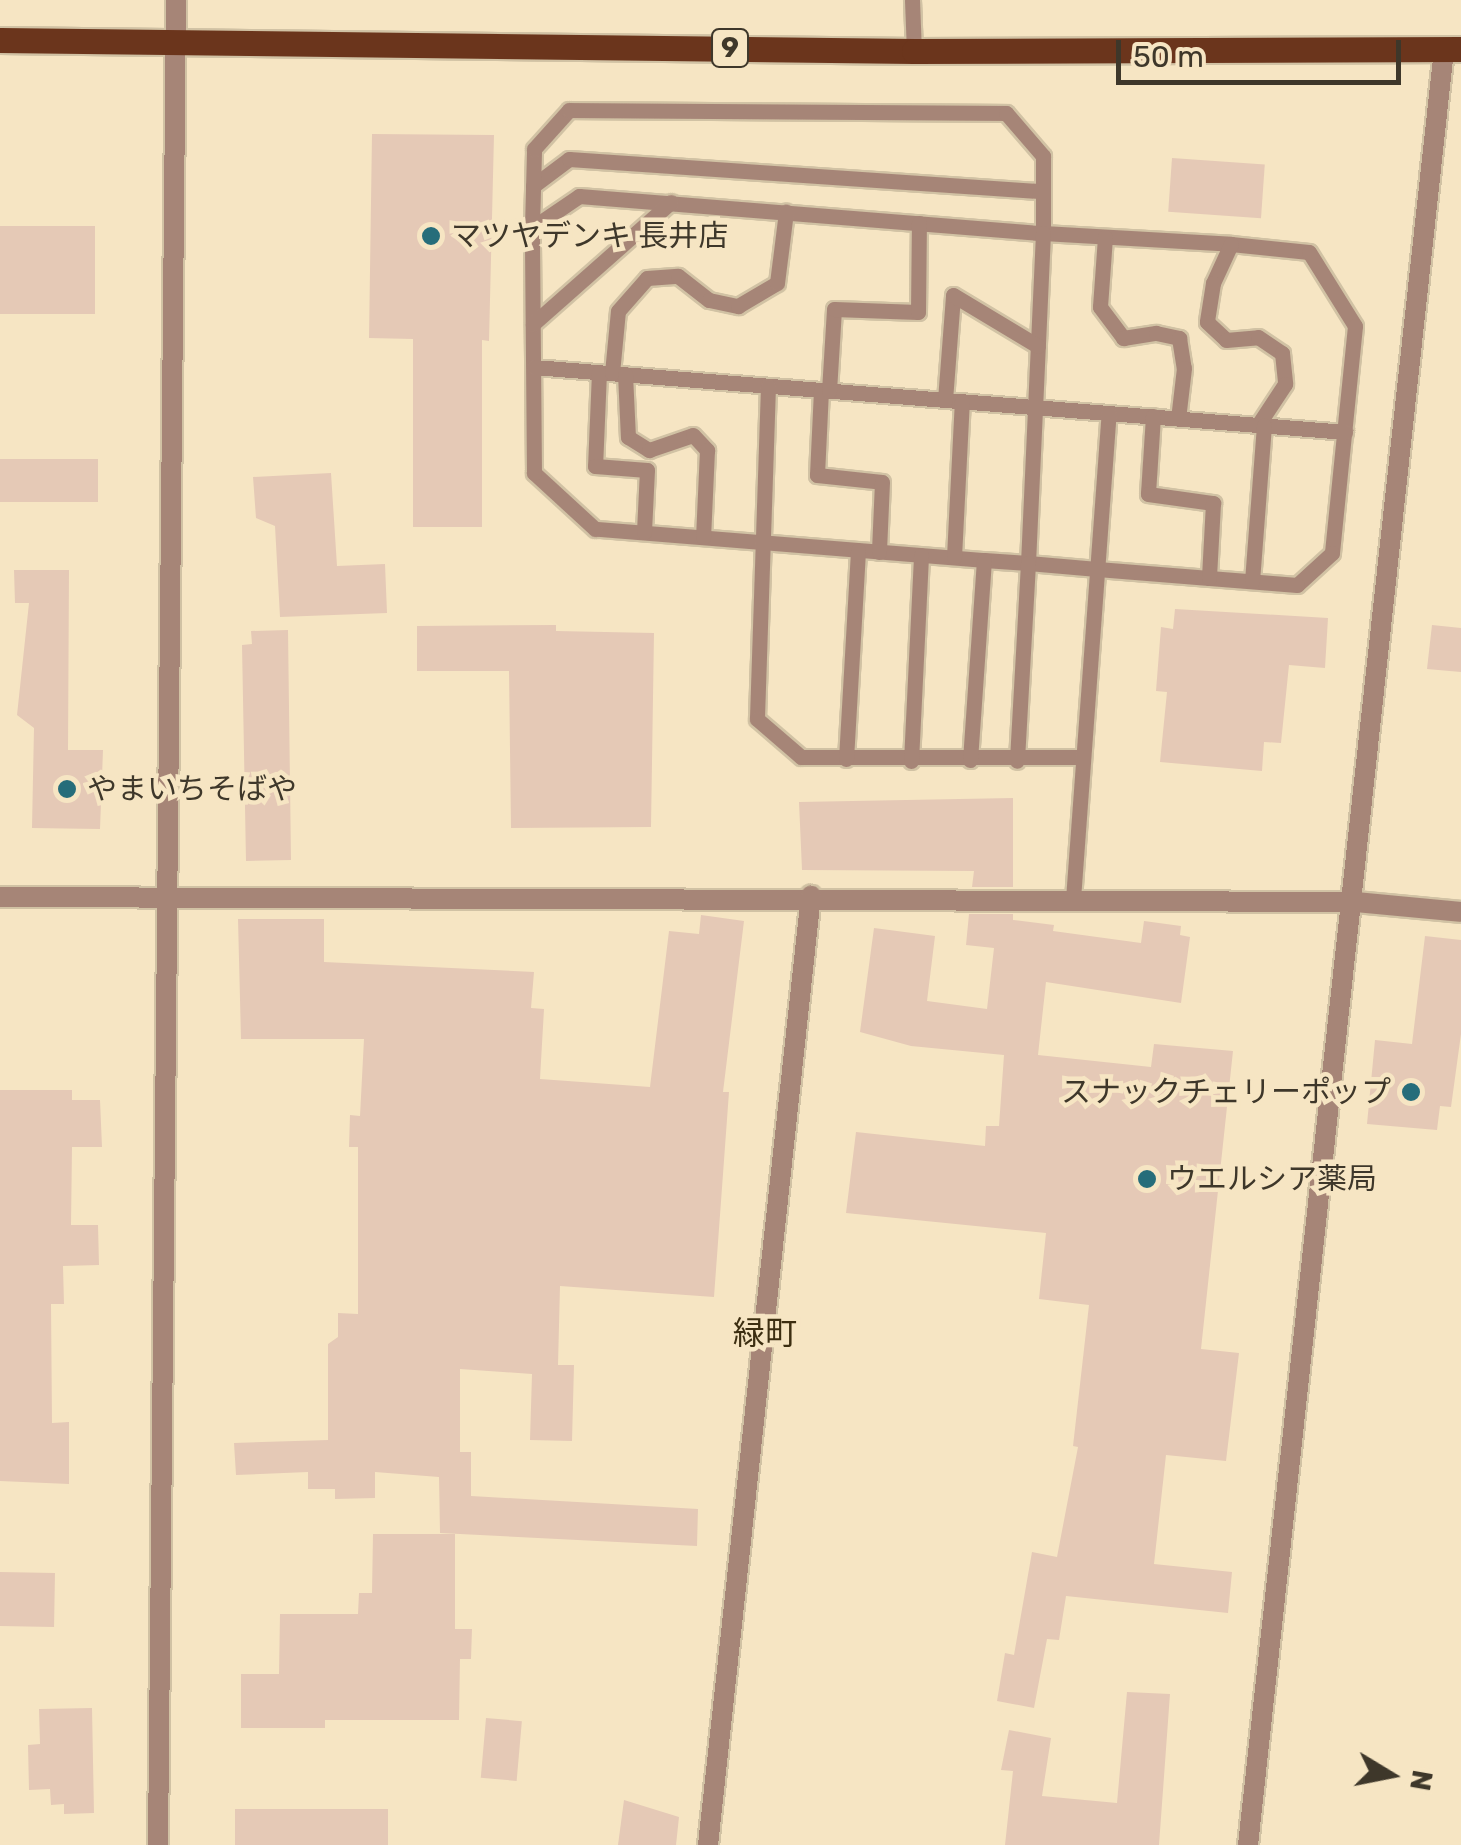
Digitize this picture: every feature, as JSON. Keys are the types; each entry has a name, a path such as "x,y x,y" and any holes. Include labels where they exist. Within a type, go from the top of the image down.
{"main road":[{"name":"9","path":"0,40 176,39 914,51 1452,49"}],"street":[{"path":"158,1845 164,893 176,0"},
{"path":"1248,1845 1452,49"},
{"path":"0,896 811,896 1355,902 1461,912"},
{"path":"708,1845 811,896"}],"lane":[{"path":"912,0 914,51"},
{"path":"532,228 579,196 1043,233 1231,244 1309,252 1355,326 1332,553 1297,585 1252,582 1028,563 984,560 954,557 879,552 644,532 595,529 534,473 532,228 534,149 570,110 966,113 1006,114 1043,156 1043,233 1038,346 1028,563 1016,761"},
{"path":"533,186 569,158 1043,191"},
{"path":"534,324 671,202"},
{"path":"644,532 647,470 595,466 612,373 618,311 647,278 678,276 709,300 738,306 777,283 786,212"},
{"path":"879,552 882,482 818,475 834,309 918,312 919,223"},
{"path":"1105,237 1100,307 1123,338 1179,338 1184,368 1178,419"},
{"path":"1231,244 1213,283 1207,322 1226,340 1258,337 1282,353 1285,384 1261,425 1252,582"},
{"path":"954,557 953,294 1038,346"},
{"path":"534,367 1344,432"},
{"path":"612,373 628,437 649,450 693,435 707,450 704,537"},
{"path":"768,386 757,719 801,758 1016,761 1080,757"},
{"path":"1073,899 1080,757 1110,413"},
{"path":"1153,416 1148,494 1214,503 1208,578"},
{"path":"846,759 858,550"},
{"path":"911,761 922,555"},
{"path":"970,760 984,560"}],"building":[{"name":"マツヤデンキ 長井店","path":"372,134 494,135 489,341 482,340 482,527 413,527 413,339 369,338"},
{"path":"1172,158 1265,164 1261,218 1168,212"},
{"path":"0,226 95,226 95,314 0,314"},
{"path":"0,459 98,459 98,502 0,502"},
{"path":"331,473 337,566 385,564 387,613 280,617 275,526 256,518 253,477"},
{"path":"14,570 69,570 68,750 103,750 100,829 32,828 34,728 17,715 29,603 15,603"},
{"path":"1175,609 1328,618 1325,668 1289,665 1281,743 1264,742 1262,771 1160,762 1167,692 1156,691 1161,627 1173,629"},
{"path":"556,625 556,631 654,633 651,827 511,828 509,671 417,671 417,626"},
{"path":"1432,625 1461,628 1461,672 1427,669"},
{"path":"288,630 291,860 246,861 242,645 252,644 251,631"},
{"path":"1013,798 1013,887 972,887 974,871 802,870 799,802"},
{"path":"969,914 1013,914 1013,920 1054,925 1053,931 1141,943 1144,921 1181,926 1180,935 1190,937 1181,1003 1046,982 1038,1055 1151,1067 1154,1044 1233,1051 1201,1349 1239,1353 1226,1461 1166,1455 1154,1564 1232,1572 1228,1613 1066,1596 1059,1640 1047,1639 1034,1708 997,1701 1005,1653 1014,1655 1032,1552 1057,1557 1078,1447 1073,1446 1089,1305 1039,1299 1046,1233 846,1213 856,1132 985,1146 986,1126 999,1126 1004,1055 911,1046 860,1032 874,928 935,936 927,1001 987,1009 994,948 966,945"},
{"path":"701,915 744,921 723,1092 729,1092 714,1297 560,1286 558,1365 574,1365 572,1441 530,1440 532,1374 460,1369 460,1452 471,1452 471,1496 698,1509 697,1546 440,1533 439,1477 375,1472 375,1498 335,1499 335,1489 308,1489 308,1472 236,1475 234,1443 328,1440 328,1344 338,1337 338,1313 358,1314 358,1147 349,1147 350,1115 360,1116 364,1039 241,1039 238,919 324,919 324,962 534,972 531,1008 544,1009 540,1079 650,1087 669,931 699,934"},
{"path":"1425,936 1461,940 1461,1034 1451,1107 1440,1106 1437,1130 1367,1124 1375,1040 1412,1044"},
{"path":"0,1090 72,1090 72,1100 100,1100 102,1147 72,1147 71,1225 98,1225 99,1265 63,1266 64,1304 51,1304 52,1423 69,1422 69,1484 0,1481"},
{"path":"373,1534 455,1534 455,1629 472,1629 471,1659 460,1659 459,1720 325,1720 325,1728 241,1728 241,1674 279,1674 280,1614 358,1614 359,1593 372,1593"},
{"path":"0,1572 55,1573 54,1627 0,1626"},
{"path":"1127,1692 1170,1694 1159,1845 1005,1845 1013,1771 1001,1770 1009,1730 1051,1738 1042,1796 1117,1803"},
{"path":"92,1708 94,1813 64,1814 64,1804 51,1805 50,1789 29,1790 28,1745 40,1744 39,1709"},
{"path":"486,1718 522,1721 517,1781 481,1778"},
{"path":"624,1800 679,1817 676,1845 618,1845"},
{"path":"235,1809 388,1809 388,1845 235,1845"}],"place":[{"name":"マツヤデンキ 長井店","path":"431,236"},
{"name":"やまいちそばや","path":"67,789"},
{"name":"スナックチェリーポップ","path":"1411,1092"},
{"name":"ウエルシア薬局","path":"1147,1179"}],"district":[{"name":"緑町","path":"765,1333"}]}
